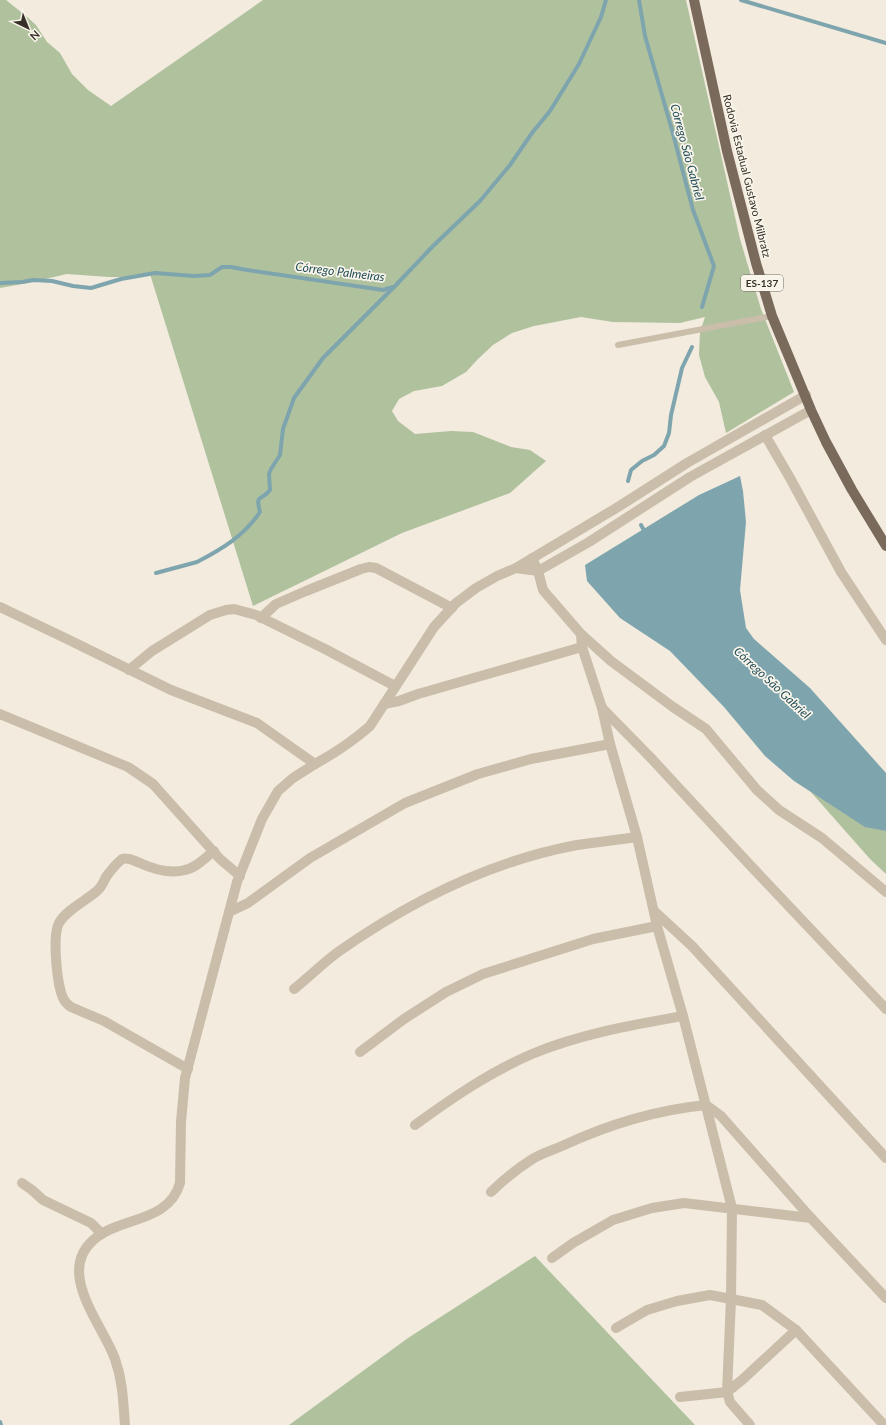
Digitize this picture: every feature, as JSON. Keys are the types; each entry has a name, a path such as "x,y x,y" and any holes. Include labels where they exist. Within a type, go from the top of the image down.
{"main road":[{"name":"Rodovia Estadual Gustavo Milbratz","path":"694,0 727,151 756,263 772,316 826,442 852,490 886,546"}],"street":[{"path":"125,1425 122,1384 114,1358 86,1299 80,1282 78,1265 85,1248 96,1237 150,1215 165,1206 178,1192 180,1177 181,1122 185,1078 240,876 262,819 278,791 293,778 335,753 358,737 370,726 434,627 456,603 476,588 516,568 618,507 687,463 806,395"},
{"path":"516,568 538,571 589,542 690,477 811,410"},
{"path":"765,435 841,572 886,640"},
{"path":"532,558 544,590 581,634 611,661 673,707 706,729 757,790 779,810 822,838 886,892"},
{"path":"261,618 276,604 352,572 369,567 376,568 452,608"},
{"path":"0,607 171,690 257,723 315,764"},
{"path":"129,670 152,651 210,615 234,609 261,618 325,649 395,686"},
{"path":"581,634 582,647 602,708 610,744 637,837 657,926 683,1016 715,1147 732,1208 731,1299 727,1392 730,1402 750,1425"},
{"path":"384,704 399,701 418,694 582,647"},
{"path":"602,708 651,758 886,1009"},
{"path":"0,714 128,767 148,780 214,852 240,876"},
{"path":"229,912 248,903 310,858 404,803 478,774 531,759 610,744"},
{"path":"294,989 338,953 381,924 426,898 476,876 528,858 577,845 637,837"},
{"path":"188,1069 104,1021 67,1004 58,975 55,940 56,929 65,915 100,888 113,868 122,859 131,859 153,868 171,871 185,870 200,863 214,852"},
{"path":"654,911 692,946 886,1158"},
{"path":"360,1052 404,1019 446,992 483,974 593,939 657,926"},
{"path":"415,1125 438,1108 486,1077 532,1054 579,1038 633,1024 683,1016"},
{"path":"491,1192 508,1176 535,1158 584,1136 645,1116 684,1107 706,1106 721,1116 811,1218 886,1298"},
{"path":"22,1183 43,1200 91,1223 102,1234"},
{"path":"552,1258 573,1243 613,1220 652,1208 684,1203 811,1218"},
{"path":"616,1328 647,1310 677,1300 710,1295 762,1306 796,1330 884,1425"},
{"path":"680,1397 727,1392 796,1330"}],"lane":[{"path":"618,345 772,316"}],"green space":[{"path":"0,0 6,0 36,25 47,42 60,53 72,74 88,90 111,106 263,0 686,0 740,239 761,309 794,392 726,433 719,402 705,377 699,355 700,332 705,317 680,323 613,322 581,317 534,326 512,333 493,345 466,372 442,386 414,391 399,399 392,411 398,421 415,434 451,431 473,432 511,447 530,450 546,461 510,493 402,533 253,606 150,274 129,277 109,277 67,274 0,288"},
{"path":"810,791 865,826 886,831 886,874 870,859"},
{"path":"535,1256 695,1425 289,1425 408,1338"}],"water":[{"path":"740,476 746,522 740,590 746,628 754,639 810,688 886,773 886,831 865,827 794,781 765,756 724,707 670,651 620,618 587,581 585,565 699,495"}],"waterway":[{"path":"156,573 197,562 224,547 240,535 254,521 260,512 258,502 260,498 267,494 270,490 269,474 280,455 283,429 294,398 323,358 432,247 480,201 510,165 532,133 550,111 579,64 601,17 606,0"},
{"name":"Córrego São Gabriel","path":"639,0 645,36 693,210 714,266 702,307"},
{"path":"741,0 886,43"},
{"name":"Córrego Palmeiras","path":"0,283 33,280 52,281 73,286 91,288 121,279 155,273 194,276 210,275 222,267 231,267 383,290 393,287"},
{"name":"Córrego São Gabriel","path":"628,481 631,470 642,461 654,455 664,446 669,433 671,415 682,368 692,347"},
{"name":"Córrego São Gabriel","path":"641,525 646,534"}]}
